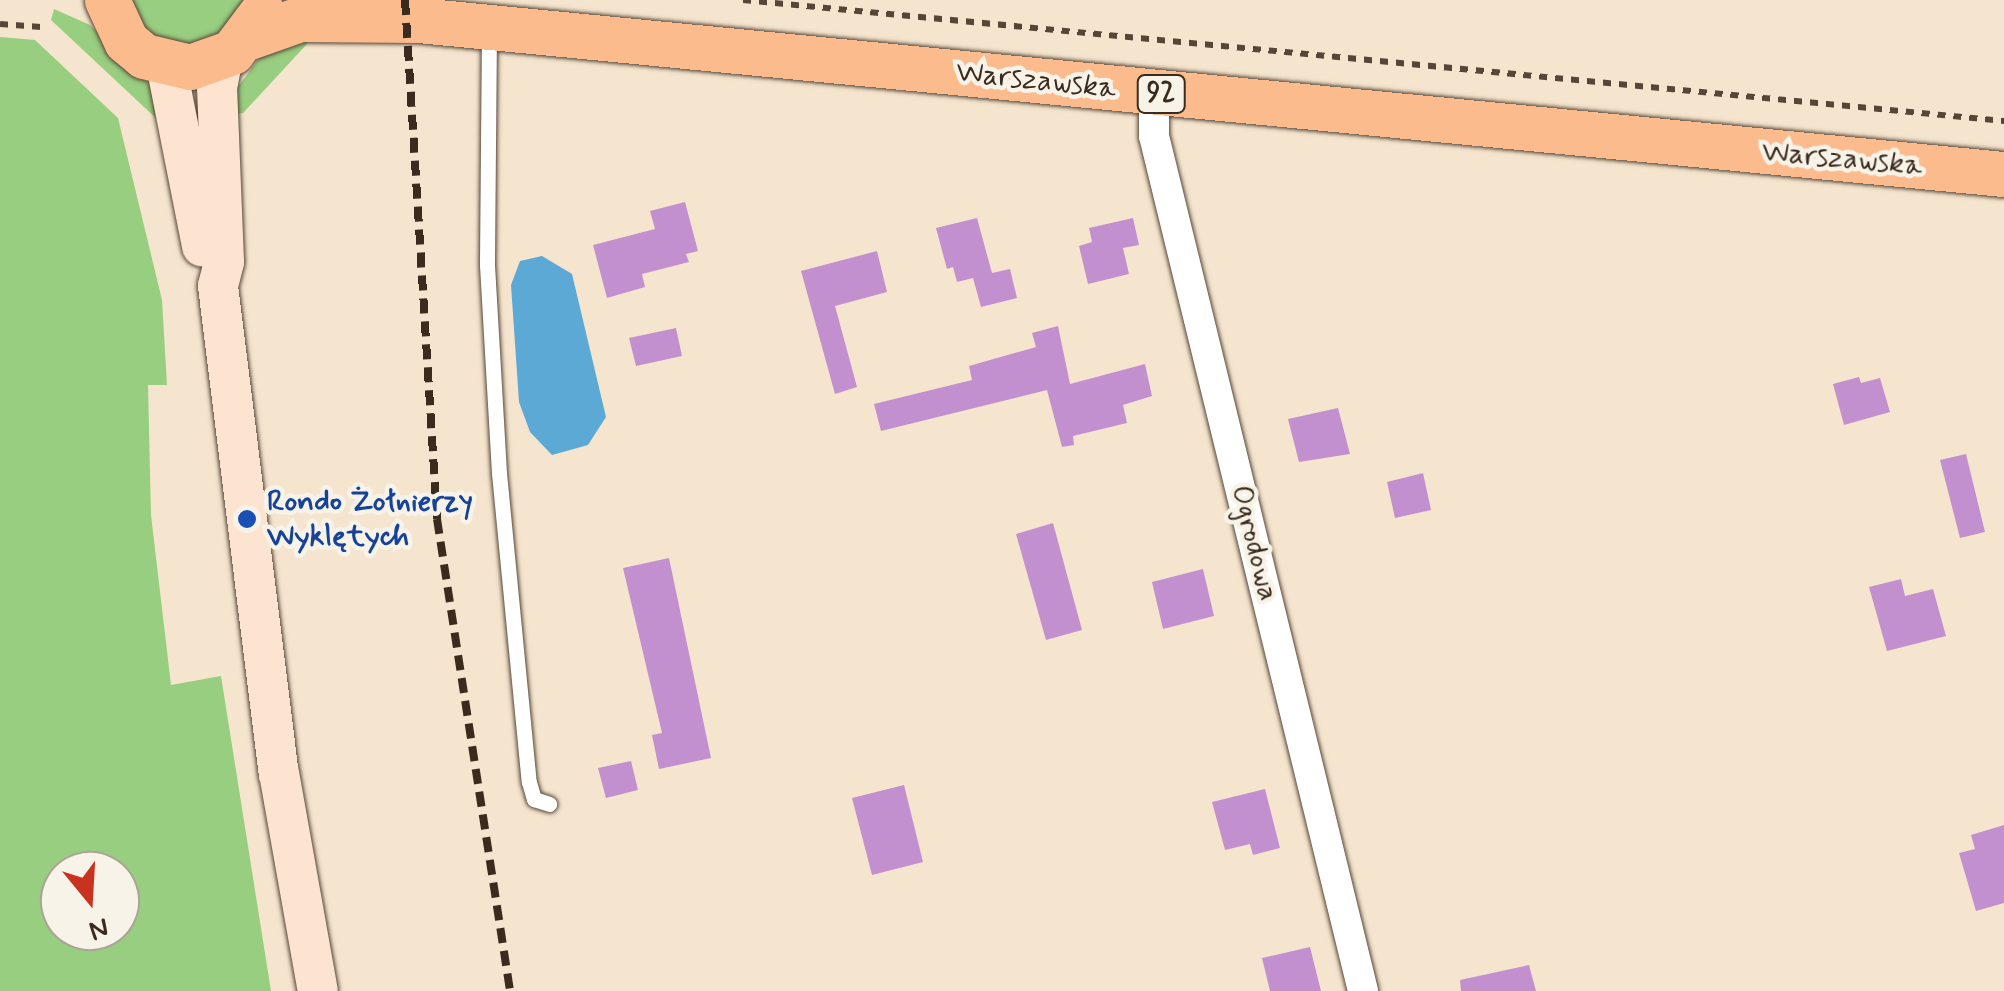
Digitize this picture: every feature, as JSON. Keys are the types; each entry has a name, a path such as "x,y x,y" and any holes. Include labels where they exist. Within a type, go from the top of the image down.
{"main road":[{"path":"99,7 144,56 166,64"},
{"name":"Warszawska","path":"246,31 318,17 480,13 2004,148"},
{"name":"Warszawska","path":"480,13 1154,93 2004,174"},
{"name":"92","path":"166,64 190,67 246,31"}],"street":[{"path":"246,31 217,87 224,262 218,286 279,773 318,991"},
{"path":"166,64 205,264 218,286"},
{"name":"Ogrodowa","path":"1154,93 1154,136 1363,991"}],"lane":[{"path":"480,13 487,265 499,473 529,782 534,799 548,804"}],"path":[{"path":"743,0 2004,121"},
{"path":"0,24 42,27"},
{"path":"1725,110 1726,95"}],"green space":[{"path":"122,0 248,0 211,46 146,39"},
{"path":"54,9 90,25 154,89 159,121 51,20"},
{"path":"308,29 307,44 243,113 228,115 234,92 264,52"},
{"path":"0,37 35,40 118,118 162,300 167,385 148,385 151,515 171,685 221,676 271,991 0,991"}],"water":[{"path":"542,256 572,274 606,417 588,445 552,455 530,432 519,402 511,285 520,261"}],"building":[{"path":"685,202 698,251 686,254 689,262 642,274 645,287 607,298 593,245 655,229 650,211"},
{"path":"977,218 992,273 1010,269 1017,298 981,307 973,278 957,282 953,267 947,269 936,228"},
{"path":"1133,218 1139,245 1123,248 1129,274 1088,284 1079,246 1092,242 1089,228"},
{"path":"877,251 887,292 835,306 857,387 835,394 801,271"},
{"path":"1058,326 1070,384 1145,364 1152,396 1123,405 1127,423 1073,436 1074,445 1062,447 1047,390 881,431 874,404 972,380 969,366 1036,347 1032,333"},
{"path":"676,328 682,356 636,366 629,338"},
{"path":"1859,377 1861,383 1880,378 1890,412 1844,425 1833,384"},
{"path":"1338,408 1350,454 1299,462 1288,419"},
{"path":"1966,454 1985,532 1960,538 1940,460"},
{"path":"1423,473 1431,510 1395,518 1387,482"},
{"path":"1053,523 1082,630 1046,640 1016,534"},
{"path":"669,558 711,758 659,769 652,735 662,733 623,568"},
{"path":"1203,569 1214,616 1163,629 1152,582"},
{"path":"1901,579 1905,596 1933,589 1946,636 1887,651 1869,587"},
{"path":"631,761 638,790 606,798 598,768"},
{"path":"904,785 923,862 872,875 852,798"},
{"path":"1265,789 1280,848 1253,855 1250,844 1225,850 1212,802"},
{"path":"2004,825 2004,903 1976,911 1959,853 1975,849 1971,835"},
{"path":"1310,947 1321,991 1270,991 1262,958"},
{"path":"1529,965 1536,991 1461,991 1460,980"}],"railway":[{"path":"405,0 437,519 510,991"}],"place":[{"name":"Rondo Żołnierzy Wyklętych","path":"247,519"}]}
